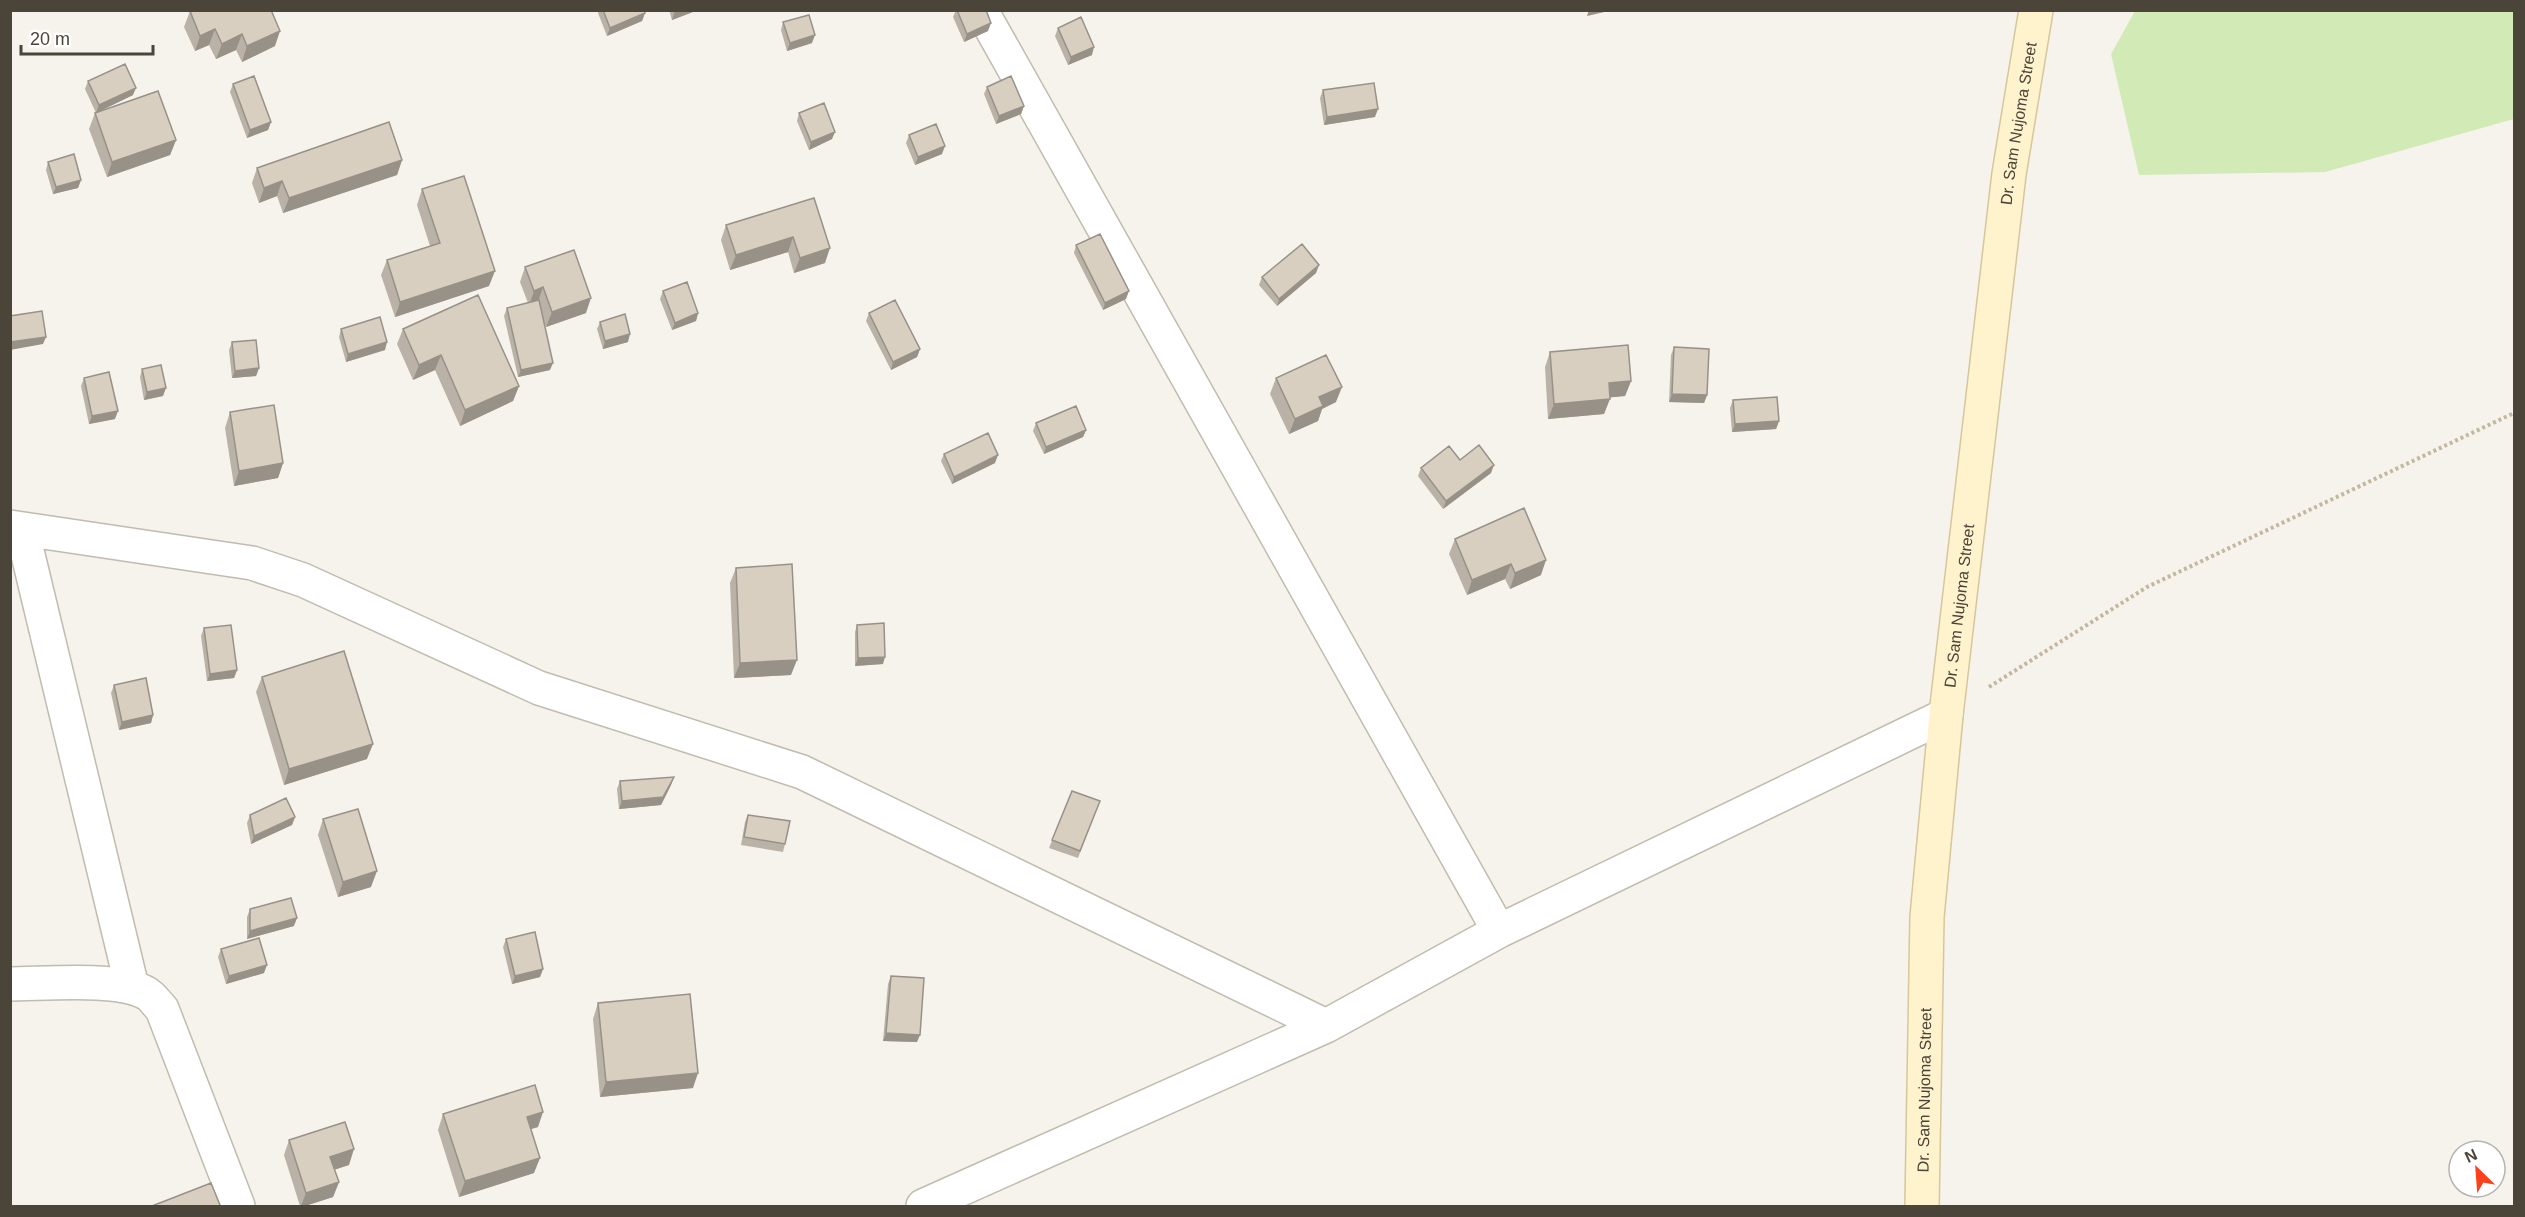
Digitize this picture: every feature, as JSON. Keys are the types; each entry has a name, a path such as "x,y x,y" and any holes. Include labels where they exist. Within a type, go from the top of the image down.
{"street":[{"path":"981,10 1499,931"},
{"name":"Dr. Sam Nujoma Street","path":"1922,1206 1927,917 1946,715 2009,174 2036,10"},
{"path":"132,987 16,529 252,563 303,580 539,688 802,772 1326,1026"},
{"path":"923,1206 1326,1026 1499,931 1946,715"},
{"path":"10,984 90,983 132,987 148,993 162,1009 238,1206"}],"path":[{"path":"1946,715 2148,587 2514,413"}],"green space":[{"path":"2135,11 2514,11 2514,119 2325,172 2139,175 2111,54"}],"building":[{"path":"271,10 280,31 247,46 242,34 222,44 215,29 200,36 190,11"},
{"path":"603,10 644,10 645,13 610,28"},
{"path":"957,10 986,10 991,23 967,34"},
{"path":"809,15 815,35 790,43 783,22"},
{"path":"1081,17 1094,47 1071,57 1058,28"},
{"path":"125,64 136,88 99,105 88,81"},
{"path":"254,76 271,122 250,130 233,84"},
{"path":"1011,76 1024,106 999,116 987,87"},
{"path":"1374,83 1378,109 1327,117 1323,90"},
{"path":"158,91 176,140 112,162 95,113"},
{"path":"824,103 835,132 811,142 799,113"},
{"path":"389,122 402,160 289,198 282,181 264,188 257,168"},
{"path":"936,124 945,146 918,157 909,135"},
{"path":"74,154 81,180 56,187 48,162"},
{"path":"464,176 495,271 400,302 387,260 440,243 422,189"},
{"path":"814,198 830,248 800,258 793,237 736,255 726,225"},
{"path":"1100,234 1129,291 1105,303 1076,245"},
{"path":"1302,244 1319,265 1279,299 1262,277"},
{"path":"574,250 591,298 552,312 543,287 534,291 525,267"},
{"path":"687,282 698,313 675,323 663,291"},
{"path":"478,295 519,386 465,410 441,355 419,365 403,329"},
{"path":"539,300 553,363 521,370 507,308"},
{"path":"895,300 920,349 893,362 869,313"},
{"path":"42,311 46,337 10,342 10,316"},
{"path":"625,314 630,334 605,341 600,322"},
{"path":"380,317 387,342 348,354 341,329"},
{"path":"256,340 259,368 235,371 232,342"},
{"path":"1628,345 1631,381 1609,383 1610,399 1554,404 1550,352"},
{"path":"1674,347 1709,349 1707,395 1672,394"},
{"path":"1326,355 1342,387 1319,397 1323,406 1295,419 1276,378"},
{"path":"161,365 166,388 147,392 142,369"},
{"path":"109,372 118,411 92,416 84,378"},
{"path":"1777,397 1779,421 1735,424 1733,400"},
{"path":"274,405 283,463 239,471 230,412"},
{"path":"1076,406 1086,430 1046,447 1036,423"},
{"path":"988,433 998,455 954,477 944,454"},
{"path":"1479,445 1494,465 1446,501 1421,468 1449,446 1460,460"},
{"path":"1524,508 1546,560 1515,573 1511,564 1472,580 1455,539"},
{"path":"792,564 797,660 740,663 736,568"},
{"path":"884,623 885,657 858,658 857,625"},
{"path":"231,625 237,670 210,674 204,628"},
{"path":"344,651 373,744 289,769 262,677"},
{"path":"146,678 153,715 122,722 114,685"},
{"path":"674,777 663,797 622,801 620,781"},
{"path":"1072,791 1100,801 1080,851 1052,840"},
{"path":"286,798 295,817 254,836 250,815"},
{"path":"358,809 377,871 343,882 323,819"},
{"path":"748,815 790,821 785,844 744,837"},
{"path":"291,898 297,918 250,931 250,909"},
{"path":"535,932 543,969 515,976 506,939"},
{"path":"259,938 267,965 229,976 221,949"},
{"path":"891,976 924,978 920,1035 886,1033"},
{"path":"690,994 698,1073 606,1082 598,1003"},
{"path":"535,1085 543,1112 527,1117 540,1158 465,1181 443,1114"},
{"path":"345,1122 354,1149 330,1157 339,1182 306,1193 289,1140"},
{"path":"211,1183 220,1205 152,1206"}]}
